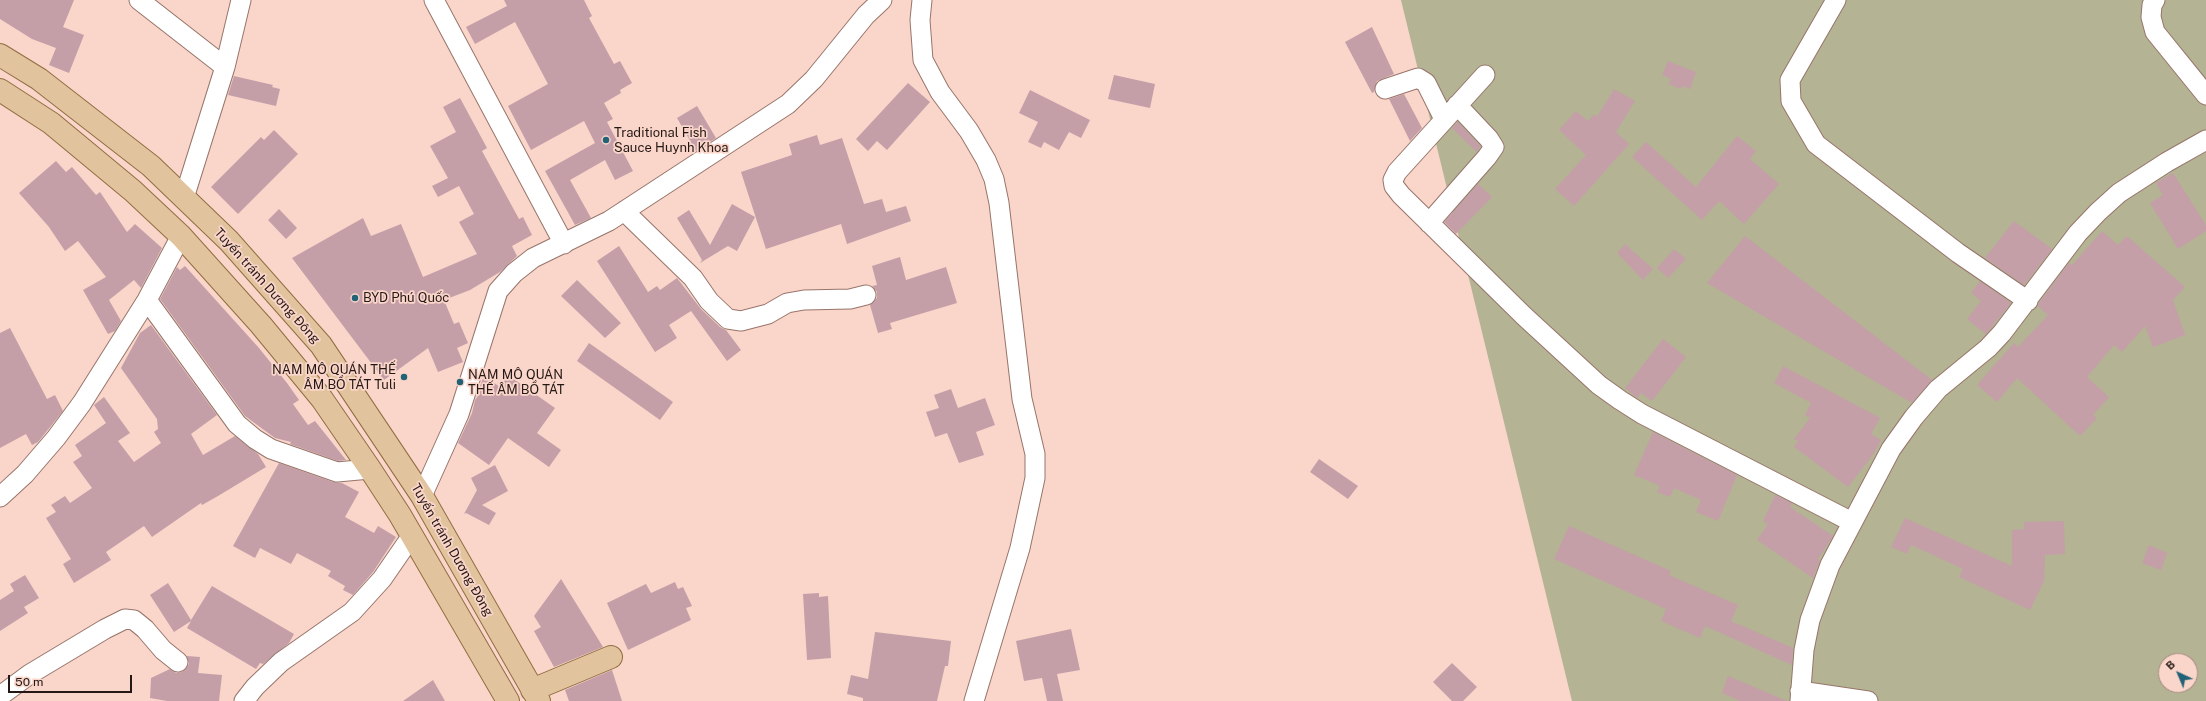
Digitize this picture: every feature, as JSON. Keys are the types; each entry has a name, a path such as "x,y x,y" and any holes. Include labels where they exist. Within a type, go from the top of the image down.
{"main road":[{"name":"Tuyến tránh Dương Đông","path":"0,55 39,79 151,166 229,242 321,345 422,496 535,695"},
{"path":"0,90 50,123 133,191 182,236 261,325 322,399 370,469 400,515 411,537 508,701"},
{"path":"182,236 201,214"},
{"path":"400,515 422,496"},
{"path":"535,695 611,657"}],"street":[{"path":"138,0 225,67"},
{"path":"184,198 225,67 241,0"},
{"path":"434,0 564,244"},
{"path":"422,496 459,414 498,291 514,273 533,258 564,244 624,211 788,104 814,80 866,15 882,0"},
{"path":"922,0 920,20 923,60 940,92 969,131 986,160 994,179 999,203 1022,399 1035,454 1035,478 1020,548 974,701"},
{"path":"1836,0 1790,80 1791,101 1816,144 1958,253 2028,301"},
{"path":"2155,0 2152,5 2151,18 2155,32 2206,95"},
{"path":"1485,75 1408,159 1393,180 1394,186 1401,195 1524,316 1599,385 1642,414 1852,522"},
{"path":"1385,89 1418,78 1426,83 1444,119"},
{"path":"1429,223 1494,147 1489,139 1457,105"},
{"path":"1868,701 1800,696 1804,650 1810,620 1830,565 1892,450 1914,417 1938,388 1988,348 2002,333 2028,301 2078,233 2098,212 2119,193 2167,162 2206,140"},
{"path":"624,211 692,278 709,301 728,319 741,321 768,314 787,303 804,300 850,299 866,295"},
{"path":"0,497 25,474 56,438 82,403 147,300 182,236"},
{"path":"147,300 237,424 255,439 271,449 337,472 370,469"},
{"path":"244,701 255,687 281,662 352,612 382,579 411,537"},
{"path":"0,696 30,674 125,619 134,620 163,650 178,662"}],"green space":[{"path":"1401,0 2206,0 2206,701 1572,701"}],"building":[{"path":"0,0 74,0 63,27 84,35 69,73 49,65 56,48 32,39 0,19"},
{"path":"504,0 584,0 592,16 589,18 614,64 620,61 632,83 620,90 621,93 604,103 613,119 607,122 633,171 615,180 605,160 570,180 591,218 575,225 545,171 595,143 584,121 531,150 508,106 548,84 515,22 475,44 466,27 507,6"},
{"path":"1372,27 1394,74 1377,81 1374,92 1372,93 1345,42"},
{"path":"1668,61 1696,72 1690,89 1682,86 1681,89 1668,84 1671,79 1662,75"},
{"path":"1114,75 1155,84 1150,108 1108,99"},
{"path":"234,76 273,85 272,87 280,89 276,106 228,95"},
{"path":"908,83 930,102 887,150 877,141 868,151 856,139"},
{"path":"1614,89 1635,101 1616,132 1629,144 1574,206 1555,189 1586,155 1559,130 1576,111 1588,121 1594,114 1597,117"},
{"path":"1030,90 1090,120 1081,138 1069,132 1059,150 1044,142 1041,148 1028,142 1038,122 1019,113"},
{"path":"1404,94 1422,128 1410,141 1389,99"},
{"path":"460,98 487,148 482,151 519,219 523,217 532,235 512,246 517,256 500,272 470,290 444,300 454,324 459,322 468,343 457,348 463,362 438,372 428,348 384,380 292,258 363,218 371,236 401,224 423,277 477,254 459,222 474,214 459,186 438,197 432,186 448,178 430,146 456,132 443,107"},
{"path":"697,106 716,138 696,151 677,118"},
{"path":"1458,122 1480,146 1477,152 1452,128"},
{"path":"274,130 298,154 238,214 211,187 261,137 264,140"},
{"path":"817,135 820,145 842,138 864,204 882,199 886,212 906,206 911,221 847,244 841,224 766,249 741,172 792,155 789,144"},
{"path":"1737,136 1756,151 1750,159 1779,184 1744,224 1719,201 1702,220 1632,157 1646,142 1696,187"},
{"path":"56,161 66,172 72,167 96,195 100,192 127,232 135,224 162,248 141,288 134,280 109,300 121,321 115,331 108,334 83,290 106,277 78,241 65,251 49,227 19,193"},
{"path":"2173,173 2206,225 2206,231 2178,249 2150,203 2163,195 2156,183"},
{"path":"1478,184 1492,197 1456,234 1444,222"},
{"path":"732,204 755,217 737,251 728,246 700,263 702,260 677,218 689,210 710,245"},
{"path":"279,209 297,228 286,239 268,220"},
{"path":"2014,221 2052,249 2024,285 1985,258"},
{"path":"2102,231 2118,245 2127,236 2185,287 2173,300 2185,335 2153,347 2145,326 2122,352 2114,345 2087,377 2109,397 2093,415 2097,418 2080,436 2017,378 1997,402 1977,385 2014,343 2018,347 2048,315 2038,306 2039,303 2069,263 2072,265"},
{"path":"1745,236 1932,380 1912,403 1707,283"},
{"path":"1625,244 1653,269 1643,280 1617,253"},
{"path":"619,246 648,292 657,286 660,290 677,278 701,309 720,327 726,330 741,350 727,361 691,311 669,325 677,338 655,352 597,261"},
{"path":"1674,249 1686,259 1668,278 1657,268"},
{"path":"900,257 906,280 946,267 957,303 890,323 892,329 878,333 870,305 877,298 877,292 872,286 877,285 872,266"},
{"path":"185,266 259,348 287,383 299,400 293,404 308,425 315,421 346,460 338,461 290,444 291,442 275,438 245,416 160,299 177,267 180,270"},
{"path":"577,280 621,323 605,338 561,296"},
{"path":"1980,281 2011,303 1986,334 1967,319 1981,301 1971,293"},
{"path":"151,325 217,415 191,434 203,455 235,436 258,454 266,467 202,505 201,503 152,537 144,526 106,552 111,560 74,583 63,564 71,559 46,518 56,512 51,505 65,496 70,503 92,488 73,462 82,456 75,445 106,423 94,405 104,397 130,433 118,441 134,462 161,443 154,432 158,429 157,419 121,368 140,333"},
{"path":"10,328 47,399 55,395 63,411 38,442 32,445 26,434 0,448 0,333"},
{"path":"1663,339 1686,357 1652,401 1641,393 1637,398 1625,388"},
{"path":"589,343 673,402 660,420 577,361"},
{"path":"1783,366 1880,418 1871,434 1881,440 1874,453 1848,487 1794,447 1798,441 1794,439 1810,418 1805,415 1811,403 1774,383"},
{"path":"508,375 555,408 537,433 561,450 549,467 508,438 489,465 458,443 472,413 475,400 480,393 478,391 484,376 500,387"},
{"path":"951,389 958,408 985,398 995,425 976,432 984,455 959,463 947,433 935,437 926,412 939,408 934,395"},
{"path":"1653,432 1737,475 1718,521 1696,512 1701,500 1674,488 1670,497 1657,492 1660,486 1634,475"},
{"path":"1319,459 1358,486 1348,499 1310,472"},
{"path":"279,463 333,482 342,483 359,492 345,517 374,533 378,526 396,537 373,572 353,595 343,590 345,586 328,576 331,571 297,553 291,564 260,548 255,558 233,546"},
{"path":"495,465 508,491 482,505 496,513 489,525 466,513 464,514 477,490 471,478"},
{"path":"1775,495 1792,503 1790,507 1833,536 1818,559 1820,560 1813,578 1757,540 1768,524 1763,521"},
{"path":"1905,518 2012,566 2012,530 2024,529 2024,522 2064,521 2065,554 2045,555 2044,581 2030,610 1959,577 1963,569 1911,545 1907,554 1891,547"},
{"path":"1569,526 1671,571 1669,575 1738,605 1731,621 1793,648 1792,665 1705,626 1700,638 1661,621 1666,609 1554,559"},
{"path":"2149,545 2167,553 2161,570 2142,563"},
{"path":"25,575 39,598 24,607 28,613 0,631 0,600 14,591 10,584"},
{"path":"561,579 603,647 554,667 534,631 541,627 534,616"},
{"path":"675,582 678,589 683,587 692,606 686,608 691,620 628,650 607,603 646,584 651,593"},
{"path":"168,583 191,620 212,586 294,634 289,643 263,664 260,663 256,669 187,628 191,621 174,632 150,595"},
{"path":"819,593 819,597 828,596 831,658 807,660 803,594"},
{"path":"1071,629 1080,670 1057,674 1063,701 1047,701 1042,678 1024,681 1016,641"},
{"path":"875,632 951,641 948,666 945,666 937,701 863,701 863,698 847,694 851,675 868,679"},
{"path":"187,656 200,657 198,673 222,675 219,701 167,701 150,698 151,678 170,669 176,673 182,672 189,664"},
{"path":"1452,663 1477,687 1463,701 1452,701 1433,682"},
{"path":"612,670 622,701 569,701 565,690"},
{"path":"1728,676 1787,701 1740,701 1722,693"},
{"path":"433,680 445,701 403,701"}],"place":[{"name":"Traditional Fish Sauce Huynh Khoa","path":"606,140"},
{"name":"BYD Phú Quốc","path":"355,298"},
{"name":"NAM MÔ QUÁN THẾ ÂM BỒ TÁT Tuli","path":"404,377"},
{"name":"NAM MÔ QUÁN THẾ ÂM BỒ TÁT","path":"460,382"}]}
